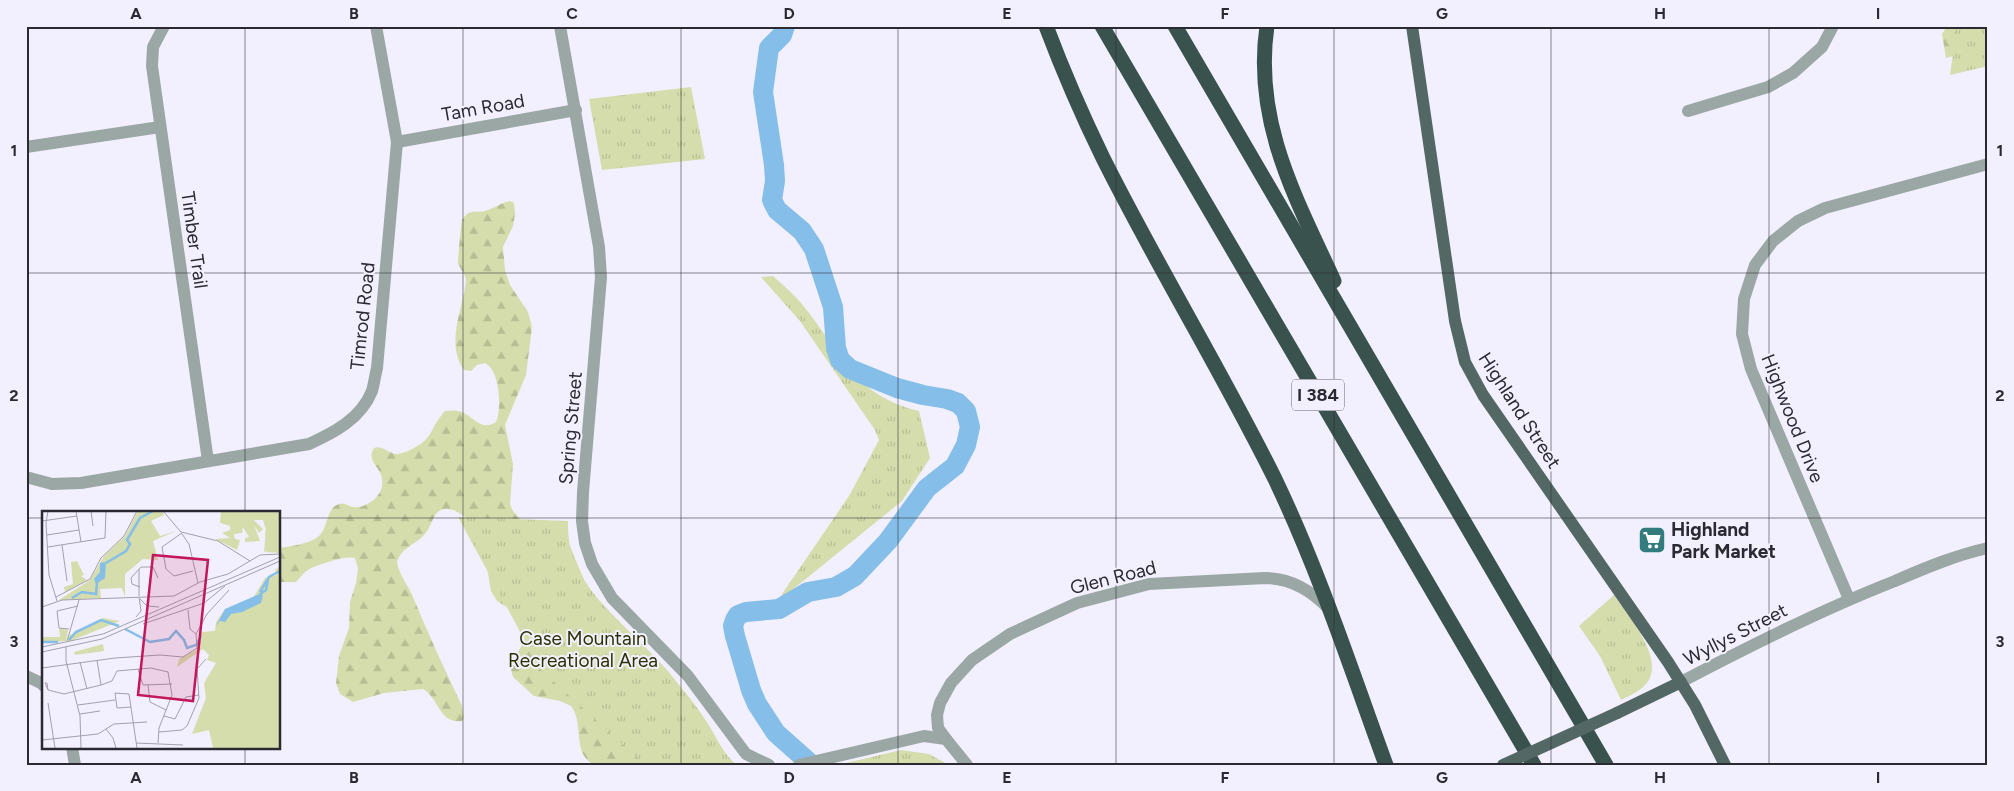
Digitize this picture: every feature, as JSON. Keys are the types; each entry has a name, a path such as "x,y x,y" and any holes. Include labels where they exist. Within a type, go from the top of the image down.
{"highway":[{"path":"1046,26 1103,158 1275,479 1329,609 1386,765"},
{"name":"I 384","path":"1102,26 1534,765"},
{"path":"1175,26 1606,765"},
{"path":"1267,26 1265,51 1266,86 1269,115 1278,150 1293,192 1334,281 1353,330"}],"main road":[{"name":"Highland Street","path":"1412,26 1454,321 1465,362 1483,395 1681,682 1725,765"},
{"name":"Wyllys Street","path":"1503,765 1681,682"}],"street":[{"name":"Timber Trail","path":"164,26 153,47 152,66 208,461"},
{"name":"Timrod Road","path":"26,478 52,484 81,483 309,444 334,433 356,415 371,393 377,368 398,142 376,26"},
{"name":"Spring Street","path":"560,26 599,247 601,277 583,492 582,521 585,543 592,564 612,598 688,676 746,754 769,765"},
{"path":"1688,111 1768,87 1793,73 1822,47 1833,26"},
{"name":"Tam Road","path":"398,142 576,110"},
{"path":"26,147 160,127"},
{"name":"Highwood Drive","path":"1848,599 1751,369 1742,334 1744,299 1755,265 1773,241 1798,221 1826,208 1988,164"},
{"name":"Wyllys Street","path":"1681,682 1774,633 1848,599 1936,564 1988,548"},
{"name":"Glen Road","path":"946,739 938,728 937,716 940,703 951,683 972,660 1010,634 1077,603 1150,584 1278,578 1307,590 1329,609"},
{"path":"26,676 42,684"},
{"path":"800,765 924,736 946,739 967,765"},
{"path":"72,748 75,765"}],"green space":[{"path":"1947,26 1988,26 1953,56 1946,58 1942,34"},
{"path":"1957,26 1988,26 1988,66 1950,75"},
{"path":"691,87 705,159 602,170 589,99"},
{"path":"510,201 514,203 515,214 513,226 503,247 505,270 510,285 528,312 532,327 526,375 505,425 513,464 510,504 513,511 524,523 570,546 584,580 597,600 668,671 697,708 725,753 736,765 595,765 588,760 583,754 575,713 571,706 560,701 534,696 513,677 510,666 526,638 518,614 497,601 491,591 481,532 454,510 442,510 436,514 426,533 402,553 397,562 462,706 464,718 462,721 448,719 433,698 423,689 384,693 353,702 340,694 336,683 339,656 349,628 350,602 356,583 358,568 355,558 338,559 312,568 306,571 296,582 280,582 280,548 306,543 319,536 329,514 335,506 343,503 353,507 361,507 379,494 382,482 372,458 374,448 377,447 396,454 417,447 427,438 445,411 463,412 485,425 496,422 499,399 494,373 485,363 477,365 471,371 464,370 459,360 455,338 466,280 458,263 462,220 469,213 485,211"},
{"path":"773,276 790,291 818,325 840,357 865,384 879,395 897,404 919,411 930,458 902,501 781,599 782,594 849,496 879,440 875,430 800,321 761,277"},
{"name":"Case Mountain Recreational Area","path":"458,517 568,521 569,540 573,556 579,572 588,586 677,683 704,717 725,752 736,765 645,765 541,670"},
{"path":"1614,595 1648,647 1652,670 1649,680 1644,687 1621,700 1600,656 1579,626"},
{"path":"901,750 929,754 949,765 838,765"}],"waterway":[{"path":"785,26 782,35 769,48 763,92 774,165 775,181 772,200 777,210 802,231 814,249 833,307 836,348 840,360 850,369 897,388 958,403 966,411 970,427 966,445 955,466 927,488 888,541 855,576 836,587 808,592 779,609 746,612 738,615 735,620 733,626 735,636 757,704 776,733 812,765"}],"place":[{"name":"Highland Park Market","path":"1652,540"}]}
